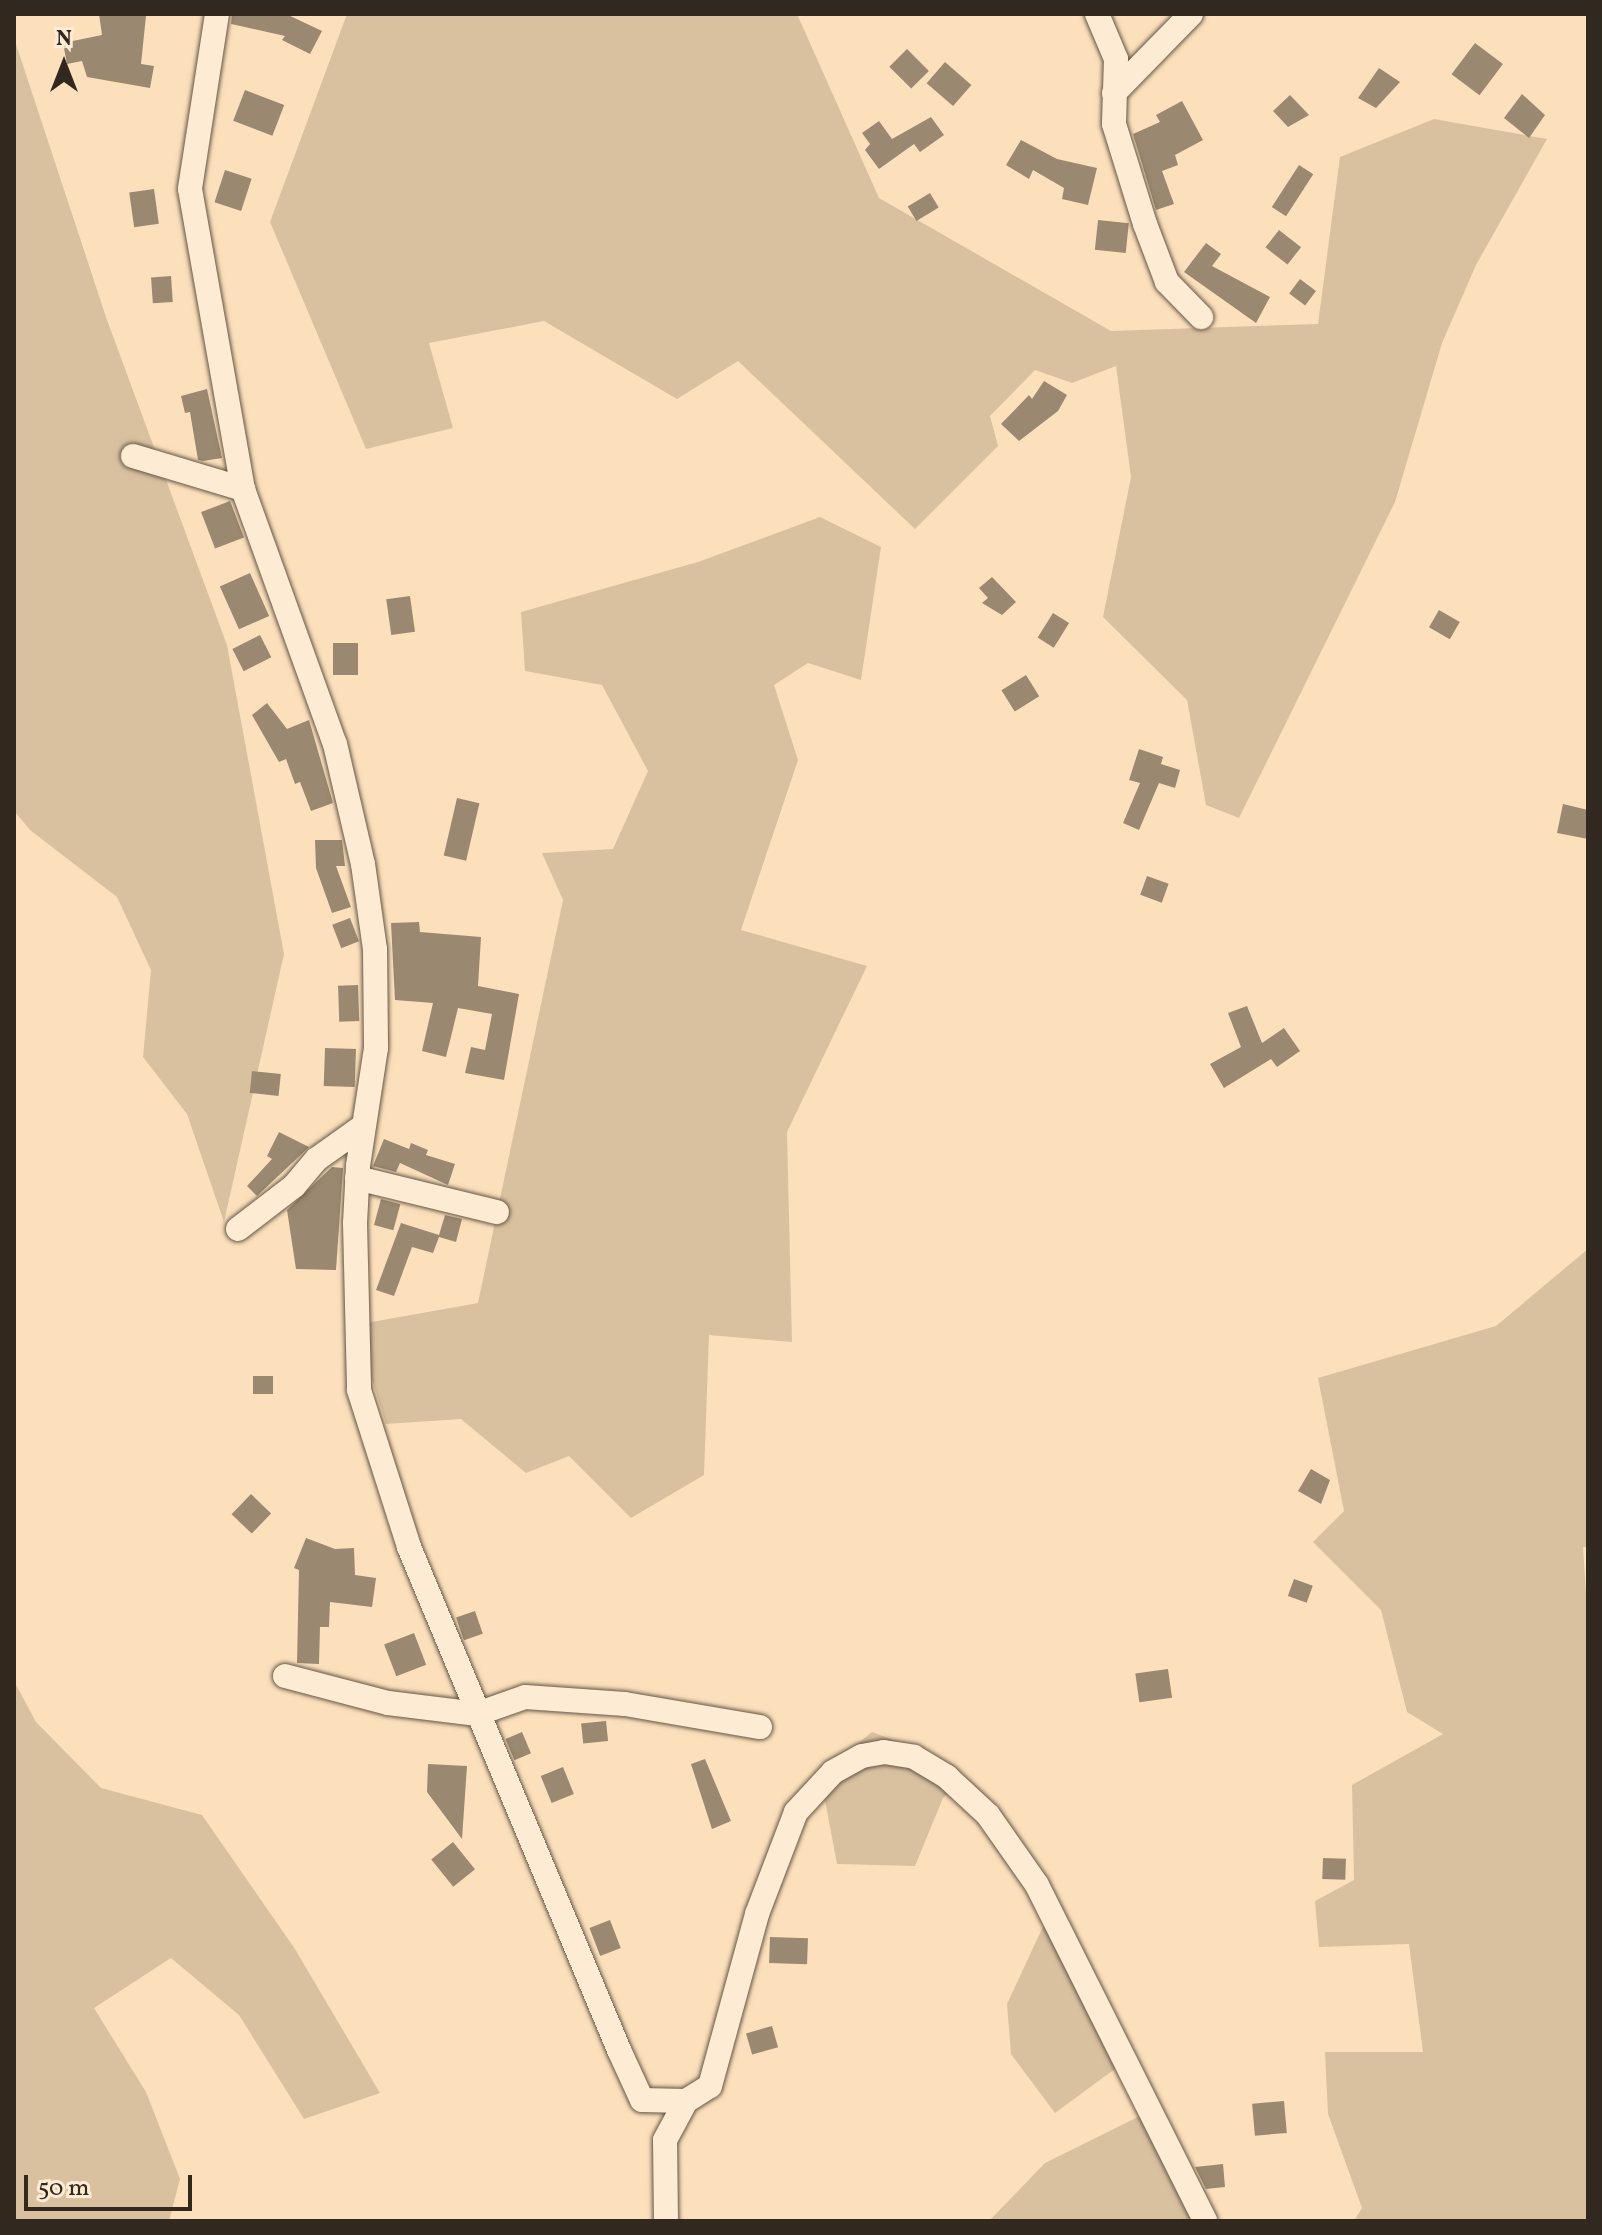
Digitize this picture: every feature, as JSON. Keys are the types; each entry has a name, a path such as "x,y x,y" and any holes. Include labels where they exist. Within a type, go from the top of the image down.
{"street":[{"path":"217,14 190,189 243,489 335,744 363,864 375,949 377,1021 357,1178 359,1390 409,1547 642,2100 686,2101"},
{"path":"1097,14 1116,59 1114,124 1167,282 1201,317"},
{"path":"1114,93 1191,14"},
{"path":"133,456 243,489"},
{"path":"238,1229 294,1186 317,1159 362,1127"},
{"path":"357,1178 497,1212"},
{"path":"285,1676 388,1703 477,1714 525,1697 625,1704 760,1727"},
{"path":"662,2216 665,2140 686,2101 710,2086 757,1914 796,1812 833,1772 862,1756 884,1752 914,1757 947,1777 988,1815 1037,1885 1205,2221"}],"shaded area":[{"path":"347,14 797,14 879,198 1111,331 1318,324 1340,157 1434,119 1547,139 1476,265 1442,343 1395,502 1239,818 1206,805 1187,700 1103,617 1131,477 1116,366 1072,383 1035,370 990,416 998,446 915,529 738,361 677,399 544,321 429,343 453,428 366,449 270,222"},
{"path":"14,38 107,320 227,645 284,954 224,1222 187,1114 143,1057 151,970 117,897 30,830 14,811"},
{"path":"820,517 881,547 861,680 808,663 774,685 798,760 741,930 867,966 787,1132 792,1342 709,1335 704,1475 631,1518 569,1456 526,1473 461,1419 386,1424 355,1325 478,1303 563,900 542,853 613,849 648,771 602,685 525,671 521,612 698,562"},
{"path":"1588,1249 1588,1547 1583,1547 1588,1624 1588,2221 1354,2221 1362,2208 1328,2114 1325,2052 1423,2052 1409,1944 1319,1947 1315,1901 1354,1880 1352,1785 1443,1734 1407,1712 1381,1610 1313,1542 1344,1511 1318,1378 1496,1326"},
{"path":"14,1681 36,1722 101,1788 202,1815 295,1949 380,2093 304,2119 239,2015 171,1958 94,2008 146,2092 180,2179 169,2221 14,2221"},
{"path":"872,1732 912,1747 962,1781 943,1798 915,1866 837,1864 820,1774"},
{"path":"1053,1905 1123,2063 1055,2113 1011,2054 1007,2004"},
{"path":"1148,2112 1205,2221 989,2221 1045,2163"}],"building":[{"path":"99,14 146,16 141,64 154,66 150,88 87,77 82,61 67,64 63,43 102,35"},
{"path":"232,14 286,14 322,31 310,54 282,40 285,36 231,24"},
{"path":"1475,43 1503,64 1479,95 1452,74"},
{"path":"907,49 929,71 911,89 889,67"},
{"path":"945,62 971,85 953,106 927,83"},
{"path":"1379,68 1400,82 1376,108 1358,98"},
{"path":"245,90 284,105 272,136 233,121"},
{"path":"1522,94 1545,115 1529,138 1504,118"},
{"path":"1290,95 1309,115 1288,127 1273,111"},
{"path":"1182,101 1203,140 1175,155 1178,165 1162,171 1174,204 1156,210 1133,134 1160,122 1156,115"},
{"path":"931,117 944,135 920,152 914,144 879,169 865,150 870,144 862,133 879,121 892,139"},
{"path":"1021,140 1057,159 1097,168 1088,205 1062,199 1064,188 1033,170 1029,179 1006,165"},
{"path":"1299,165 1313,174 1286,216 1272,207"},
{"path":"225,170 252,179 241,211 214,202"},
{"path":"154,189 159,224 134,227 129,192"},
{"path":"930,193 939,208 916,221 908,206"},
{"path":"1098,220 1129,223 1126,253 1095,250"},
{"path":"1279,230 1301,247 1288,265 1265,247"},
{"path":"1206,243 1221,254 1212,266 1270,297 1256,323 1184,272"},
{"path":"171,276 173,302 153,303 151,277"},
{"path":"1300,279 1316,291 1305,305 1289,293"},
{"path":"1044,381 1067,395 1058,411 1019,441 1001,424 1029,395 1032,399"},
{"path":"207,389 222,458 203,461 198,460 190,412 185,413 181,396"},
{"path":"230,501 244,537 215,549 201,512"},
{"path":"250,573 269,616 239,629 220,586"},
{"path":"992,577 1016,602 1002,615 982,603 988,598 979,588"},
{"path":"410,596 415,632 391,635 386,599"},
{"path":"1439,610 1460,622 1450,639 1429,627"},
{"path":"1053,613 1069,623 1054,648 1038,638"},
{"path":"260,635 271,657 244,671 232,649"},
{"path":"333,643 358,643 358,675 333,675"},
{"path":"1026,675 1039,696 1015,712 1001,690"},
{"path":"267,703 287,729 309,720 333,803 311,811 300,782 295,784 286,759 279,762 252,715"},
{"path":"1139,749 1163,757 1161,764 1180,770 1175,788 1159,783 1139,830 1123,823 1140,783 1129,780"},
{"path":"457,798 479,803 466,861 444,855"},
{"path":"1563,804 1588,810 1588,839 1557,833"},
{"path":"315,840 342,840 345,866 336,866 351,907 332,913 316,868"},
{"path":"1147,876 1169,884 1162,903 1140,895"},
{"path":"350,918 359,941 341,948 332,925"},
{"path":"419,922 420,932 481,937 478,986 519,994 504,1080 465,1073 471,1047 485,1050 492,1014 458,1008 446,1057 422,1051 433,1003 395,1000 391,923"},
{"path":"358,985 359,1021 339,1022 338,986"},
{"path":"1247,1006 1262,1043 1284,1028 1300,1051 1277,1067 1271,1059 1224,1088 1210,1064 1241,1047 1228,1013"},
{"path":"325,1048 356,1049 355,1087 324,1086"},
{"path":"252,1071 281,1074 279,1096 250,1093"},
{"path":"279,1132 309,1147 257,1196 247,1186 272,1159 267,1156"},
{"path":"384,1139 409,1149 411,1143 428,1150 426,1155 455,1164 448,1185 400,1163 396,1172 373,1166"},
{"path":"332,1167 343,1168 336,1270 296,1269 287,1210"},
{"path":"381,1199 400,1204 393,1230 374,1225"},
{"path":"445,1215 462,1219 456,1242 439,1237 433,1253 412,1247 394,1296 376,1290 401,1223 439,1235"},
{"path":"253,1376 273,1376 273,1394 253,1394"},
{"path":"1311,1469 1330,1480 1321,1504 1298,1491"},
{"path":"251,1494 271,1513 252,1534 232,1514"},
{"path":"306,1538 335,1549 354,1548 355,1575 376,1578 372,1607 330,1602 329,1627 320,1627 319,1664 297,1663 299,1570 294,1568"},
{"path":"1294,1579 1313,1586 1307,1603 1288,1596"},
{"path":"475,1611 483,1634 464,1640 456,1618"},
{"path":"414,1633 426,1665 396,1676 384,1644"},
{"path":"1168,1669 1172,1698 1139,1702 1135,1674"},
{"path":"606,1721 608,1741 583,1744 581,1724"},
{"path":"522,1732 531,1753 514,1760 505,1739"},
{"path":"705,1759 731,1821 712,1829 691,1764"},
{"path":"428,1764 467,1766 462,1839 427,1792"},
{"path":"563,1767 574,1794 552,1803 541,1776"},
{"path":"453,1842 475,1869 453,1887 431,1860"},
{"path":"1323,1858 1346,1859 1345,1880 1322,1879"},
{"path":"610,1920 621,1948 600,1956 589,1928"},
{"path":"770,1937 808,1938 807,1964 769,1963"},
{"path":"772,2026 778,2047 752,2055 746,2033"},
{"path":"1284,2101 1287,2133 1255,2136 1252,2104"},
{"path":"1223,2164 1225,2187 1206,2189 1195,2167"}]}
